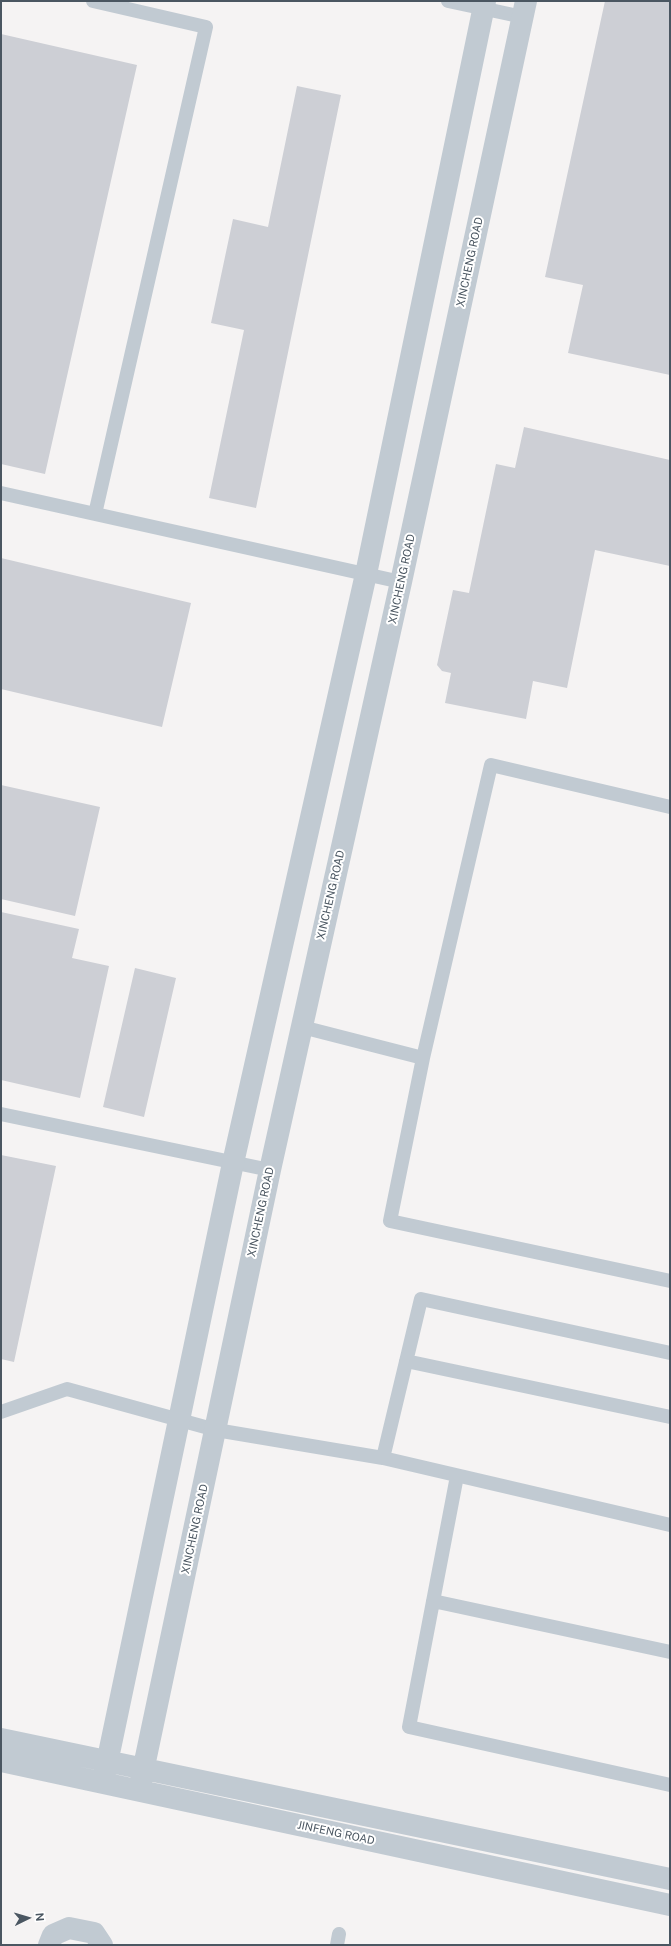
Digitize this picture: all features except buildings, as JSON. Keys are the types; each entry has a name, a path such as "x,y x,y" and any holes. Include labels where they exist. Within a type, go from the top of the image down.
{"street":[{"path":"102,1782 233,1162 366,574 484,5"},
{"name":"XINCHENG ROAD","path":"141,1780 270,1170 401,582 524,9"},
{"name":"JINFENG ROAD","path":"1,1739 107,1762 141,1780 670,1905"},
{"name":"JINFENG ROAD","path":"1,1761 102,1782 141,1780 670,1879"},
{"path":"49,1945 53,1936 69,1928 94,1933 102,1945"}],"lane":[{"path":"93,1 206,27 95,514"},
{"path":"448,1 524,9"},
{"path":"1,493 401,582"},
{"path":"670,807 491,765 423,1058 390,1221 670,1281"},
{"path":"302,1027 423,1058"},
{"path":"1,1114 270,1170"},
{"path":"383,1458 421,1299 670,1353"},
{"path":"406,1361 670,1417"},
{"path":"1,1412 67,1389 216,1430 383,1458 670,1524"},
{"path":"457,1476 409,1727 670,1785"},
{"path":"433,1602 670,1652"}]}
